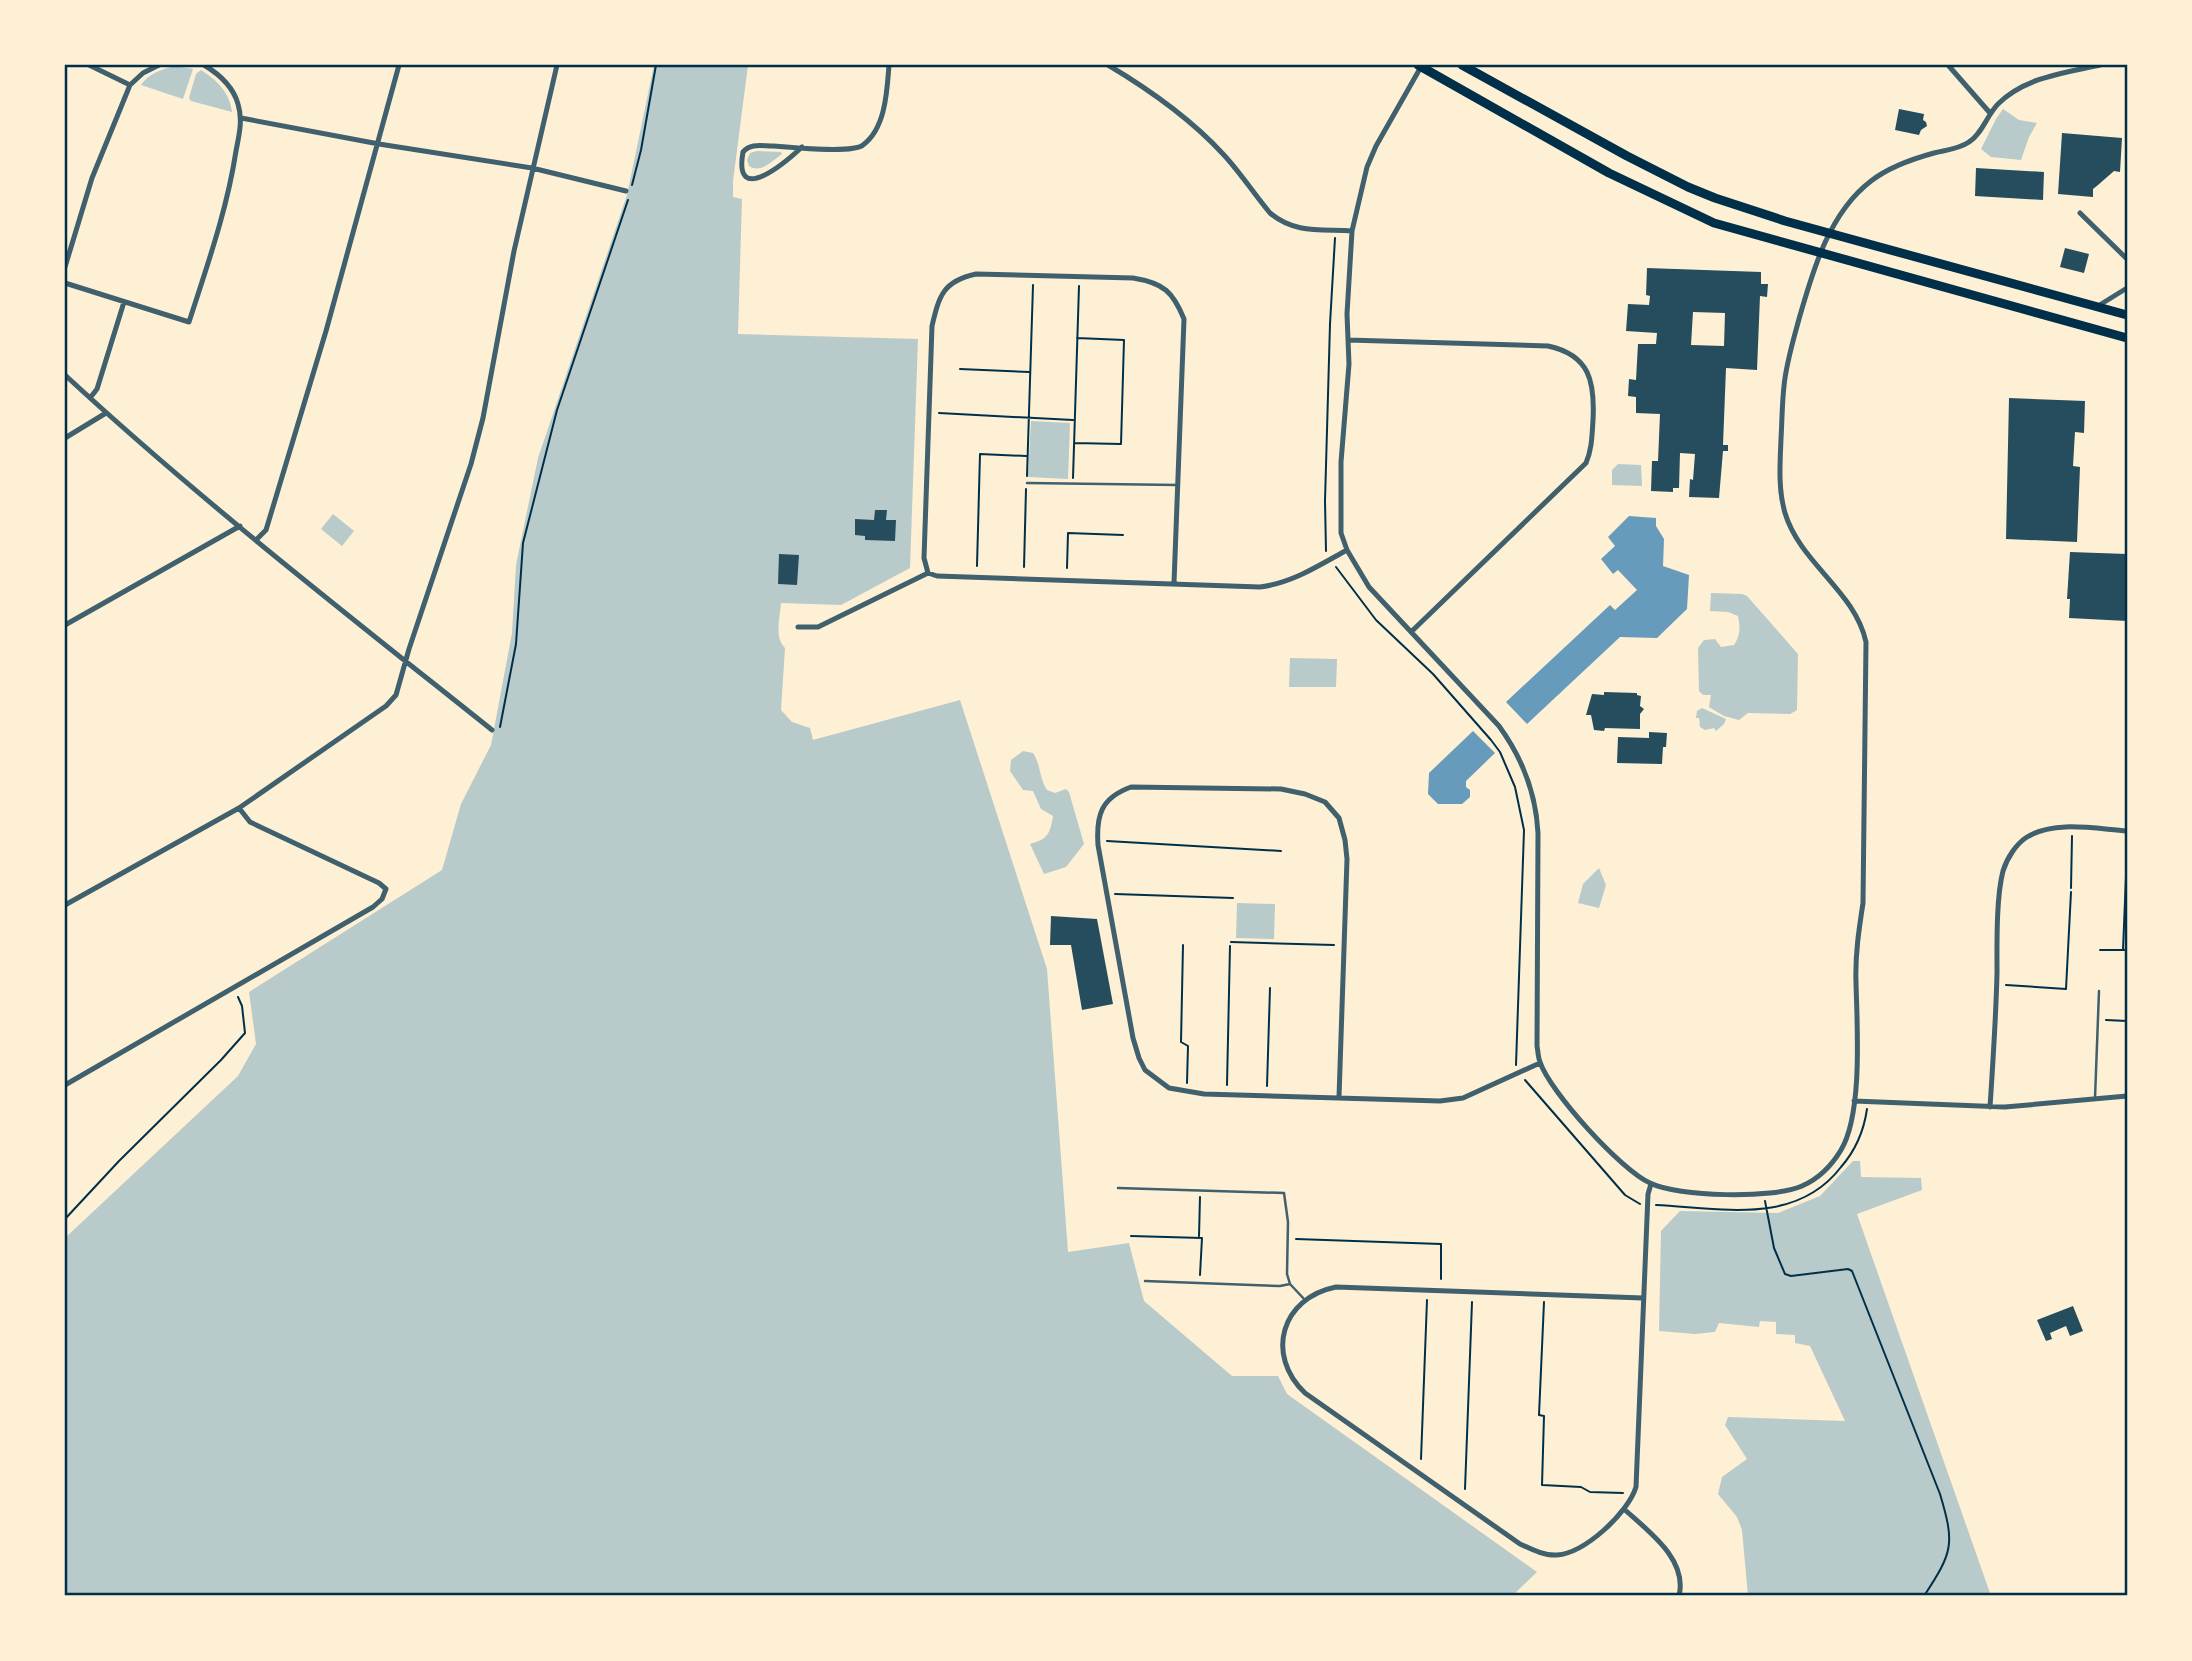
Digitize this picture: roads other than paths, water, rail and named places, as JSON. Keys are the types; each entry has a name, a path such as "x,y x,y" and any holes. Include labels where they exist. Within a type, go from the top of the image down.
{"main road":[{"path":"1420,65 1545,138 1714,223 2127,338"},
{"path":"1462,65 1627,156 1688,187 1747,210 2127,315"}],"street":[{"path":"89,65 130,85"},
{"path":"65,267 92,178 130,85 159,65"},
{"path":"65,282 189,322 222,215 241,118 238,101 229,85 204,65"},
{"path":"257,539 265,530 379,144 399,65"},
{"path":"65,905 239,808 386,706 396,695 452,525 483,418 514,251 557,65"},
{"path":"802,147 770,174 757,179 749,178 743,173 743,152 752,145 802,147 851,150 863,146 873,134 879,120 887,89 889,65"},
{"path":"1108,65 1165,102 1196,127 1225,155 1254,194 1279,220 1294,228 1352,231"},
{"path":"1420,65 1367,167 1352,231 1347,314 1349,365 1339,511 1341,533 1347,550 1369,587 1499,726 1521,760 1537,810 1536,1027 1540,1063 1551,1083 1628,1170 1651,1184 1676,1191 1764,1194 1801,1186 1826,1169 1839,1154 1846,1140 1852,1123 1854,1101 1858,1023 1857,933 1863,903 1865,836 1866,642 1855,614 1802,548 1790,527 1783,505 1780,479 1786,375 1813,268 1845,207 1883,172 1973,140 1990,113 2015,90 2034,81 2100,65"},
{"path":"1948,65 1990,113"},
{"path":"241,118 379,144 532,168 626,191"},
{"path":"2080,213 2127,258"},
{"path":"928,573 924,558 932,326 945,288 967,276 991,274 1133,278 1166,289 1178,303 1184,320 1174,583"},
{"path":"2098,306 2127,288"},
{"path":"90,398 97,389 124,302"},
{"path":"1348,340 1548,346 1578,360 1587,371 1593,390 1591,451 1586,463 1411,632"},
{"path":"65,375 240,526 492,730"},
{"path":"65,438 106,413"},
{"path":"65,625 240,526"},
{"path":"799,626 818,627 928,573 937,576 1259,587 1277,585 1296,578 1347,550"},
{"path":"1339,1097 1347,859 1339,818 1325,802 1281,789 1131,787 1117,792 1107,801 1097,826 1107,894 1133,1038 1145,1070 1169,1088 1228,1095 1440,1101 1463,1098 1540,1063"},
{"path":"65,1085 382,900 386,889 379,883 250,822 239,808"},
{"path":"1990,1107 2003,872 2015,848 2026,838 2041,831 2057,828 2127,831"},
{"path":"1854,1101 1990,1107 2057,1104 2127,1096"},
{"path":"1643,1298 1336,1287 1322,1290 1305,1300 1289,1320 1282,1336 1282,1352 1293,1381 1305,1394 1520,1544 1552,1555 1572,1552 1584,1545 1624,1509 1634,1494 1639,1449 1647,1205 1651,1184"},
{"path":"1624,1509 1670,1555 1678,1568 1681,1588 1679,1596"}],"lane":[{"path":"1027,483 1178,485"},
{"path":"2095,1098 2099,990"},
{"path":"1118,1188 1284,1193 1288,1222 1287,1274 1290,1284 1305,1300"},
{"path":"1145,1281 1280,1286 1290,1284"}],"water":[{"path":"1629,516 1656,518 1656,526 1664,539 1663,566 1689,575 1687,609 1657,638 1620,637 1527,724 1506,702 1610,605 1615,610 1637,590 1618,570 1613,574 1601,559 1615,546 1608,537"},
{"path":"1473,731 1495,753 1466,781 1470,797 1462,804 1438,804 1428,794 1429,773"}]}
